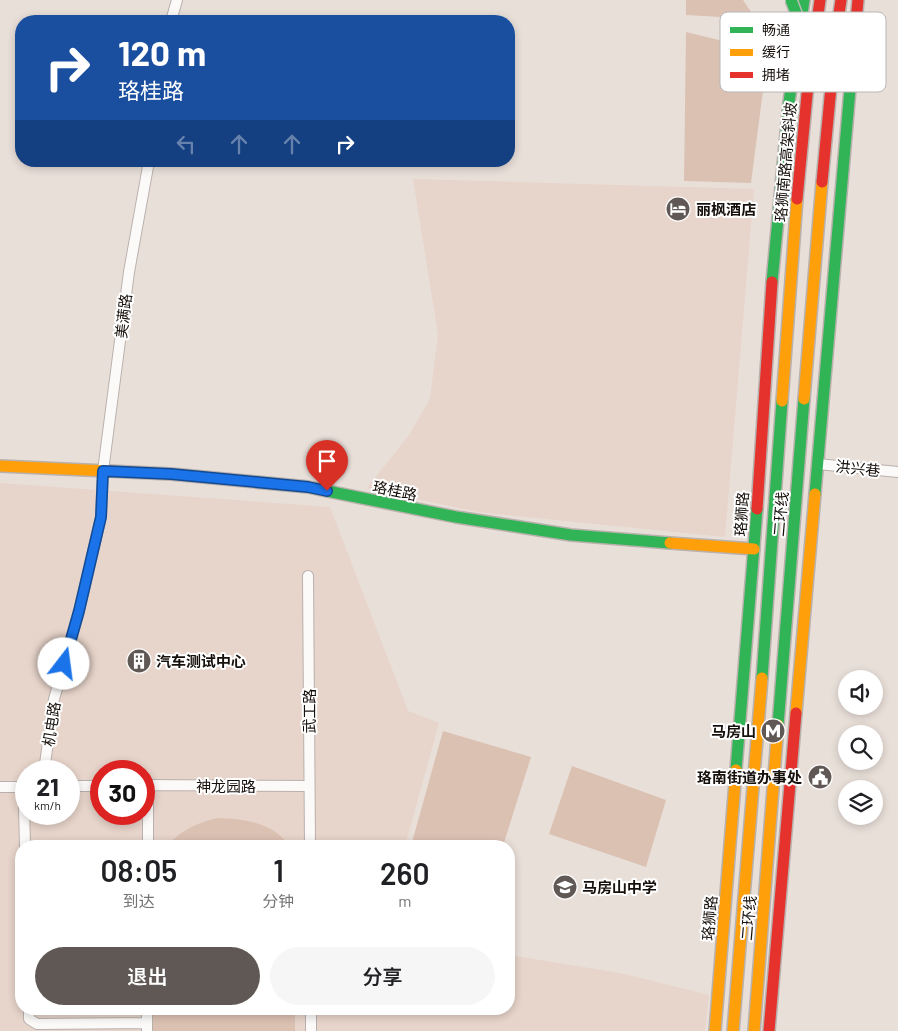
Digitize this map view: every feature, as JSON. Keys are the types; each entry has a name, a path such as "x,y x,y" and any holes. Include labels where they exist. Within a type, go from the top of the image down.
{"main road":[{"path":"791,0 796,12"},
{"name":"珞狮路","path":"715,1031 754,549 775,241 790,92"},
{"name":"珞狮南路高架斜坡","path":"794,238 807,92"},
{"name":"二环线","path":"754,1031 830,92"},
{"path":"770,1031 850,92"},
{"name":"二环线","path":"733,1031 748,869 794,238"},
{"name":"珞桂路","path":"0,466 171,474 308,487 456,517 571,535 754,549"}],"street":[{"path":"173,15 177,0"},
{"name":"美满路","path":"103,471 129,272 148,167"},
{"name":"洪兴巷","path":"818,464 898,472"},
{"name":"机电路","path":"46,760 54,699 79,611 101,517 103,471"},
{"name":"武工路","path":"308,576 310,840"},
{"name":"神龙园路","path":"155,785 309,786"},
{"path":"0,787 15,787"},
{"path":"24,825 25,840"},
{"path":"147,825 148,840"},
{"path":"29,1015 29,1019 37,1024 147,1027"},
{"path":"310,1015 311,1031"}],"shaded area":[{"path":"686,0 743,0 751,12 720,12 720,17 686,15"},
{"path":"686,32 720,40 720,92 763,92 751,183 684,181"},
{"path":"413,179 754,189 725,537 477,512 367,488 409,435 430,399 438,334"},
{"path":"0,483 330,507 408,711 439,723 407,840 15,840 15,1015 515,1015 515,956 620,973 709,995 705,1031 0,1031"},
{"path":"443,731 531,757 505,840 413,840"},
{"path":"572,766 666,800 646,867 549,834"},
{"path":"217,818 257,823 275,832 284,840 173,840 189,828"},
{"path":"153,1015 295,1015 295,1031 153,1031"}],"traffic: fast":[{"path":"791,0 796,12"},
{"path":"802,12 804,0"},
{"path":"772,282 790,92"},
{"path":"815,494 850,92"},
{"path":"778,725 804,399"},
{"path":"762,678 782,401"},
{"path":"327,491 456,517 571,535 670,543"},
{"path":"736,770 757,509"}],"traffic: slow":[{"path":"804,399 822,182"},
{"path":"782,401 797,199"},
{"path":"0,466 171,474 308,487 327,491"},
{"path":"796,713 815,494"},
{"path":"670,543 754,549"},
{"path":"733,1031 762,678"},
{"path":"754,1031 778,725"},
{"path":"715,1031 736,770"}],"traffic: jam":[{"path":"818,12 820,0"},
{"path":"839,12 841,0"},
{"path":"857,12 858,0"},
{"path":"797,199 807,92"},
{"path":"822,182 831,92"},
{"path":"757,509 772,282"},
{"path":"769,1031 796,713"}],"place":[{"name":"丽枫酒店","path":"678,209"},
{"name":"汽车测试中心","path":"139,661"},
{"name":"马房山","path":"773,731"},
{"name":"珞南街道办事处","path":"820,777"},
{"name":"马房山中学","path":"565,887"}],"route":[{"path":"64,664 79,611 101,517 103,471 171,474 308,487 327,491"}]}
